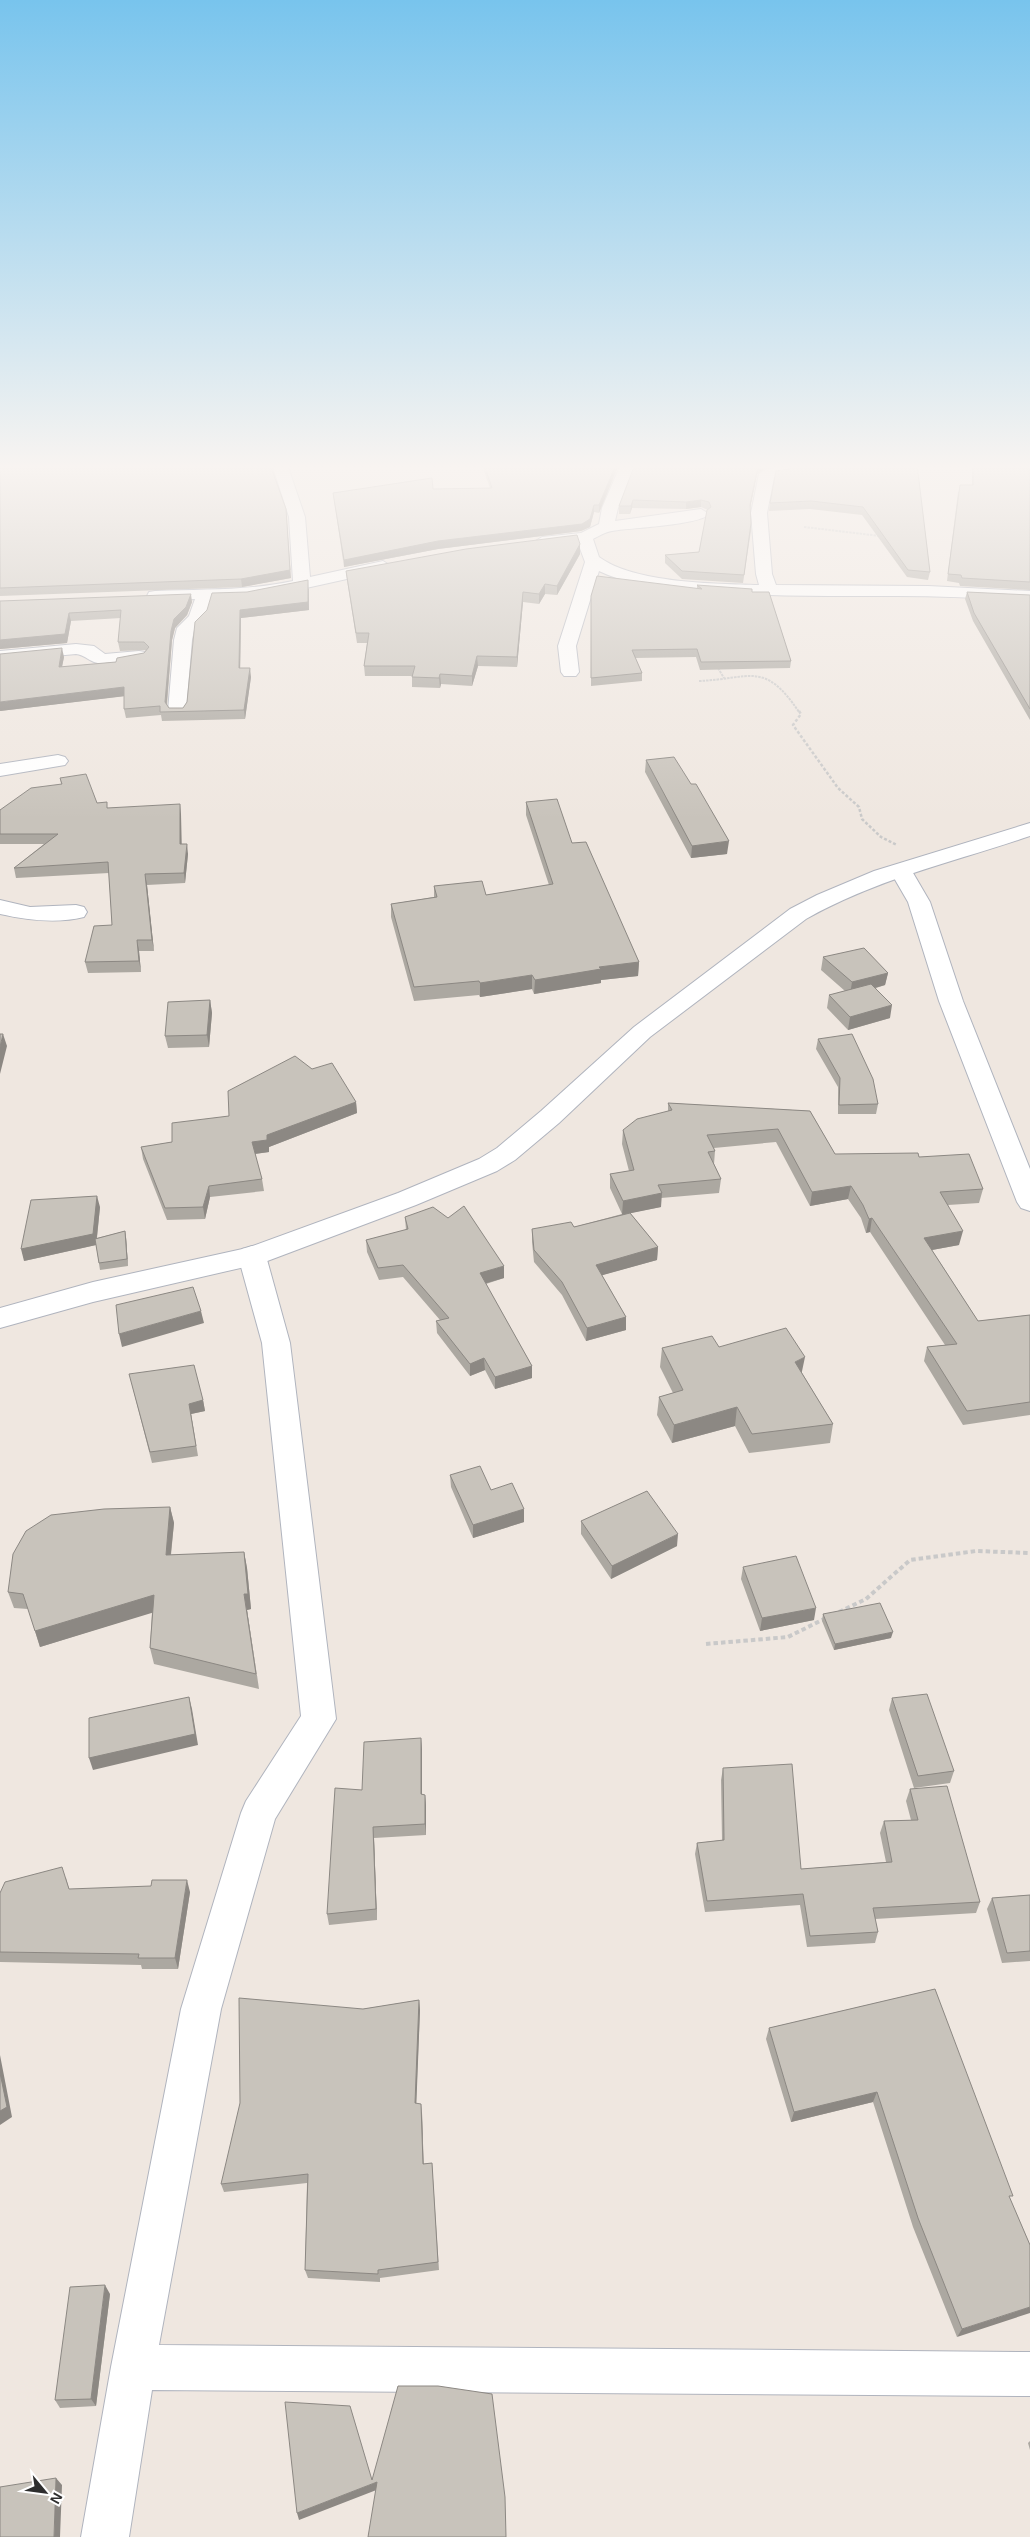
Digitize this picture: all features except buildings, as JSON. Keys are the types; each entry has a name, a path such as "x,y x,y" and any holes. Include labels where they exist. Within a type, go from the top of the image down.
{"street":[{"path":"137,597 205,594 223,596 261,593 301,582"},
{"path":"570,672 567,646 587,582"},
{"path":"674,582 724,588 768,590 929,591 1030,596"},
{"path":"766,582 768,590"},
{"path":"177,711 183,658 183,640 186,628 197,618 205,594"},
{"path":"0,656 76,648 88,650 96,658 102,660 139,656"},
{"path":"0,770 58,761"},
{"path":"0,1318 93,1292 252,1256 407,1199 488,1165 506,1154 550,1116 642,1032 798,914 817,902 850,888 1030,829"},
{"path":"910,868 950,1001 1030,1202"},
{"path":"0,907 30,914 76,912"},
{"path":"106,2537 133,2367 200,2009 259,1813 319,1719 276,1343 252,1256"},
{"path":"133,2367 1030,2374"}],"path":[{"path":"715,661 724,678"},
{"path":"699,681 743,674 767,677 785,691 801,714 793,725 838,788 859,807 862,819 881,837 903,848 910,868"},
{"path":"706,1644 788,1637 866,1598 910,1560 976,1551 1030,1553"}]}
